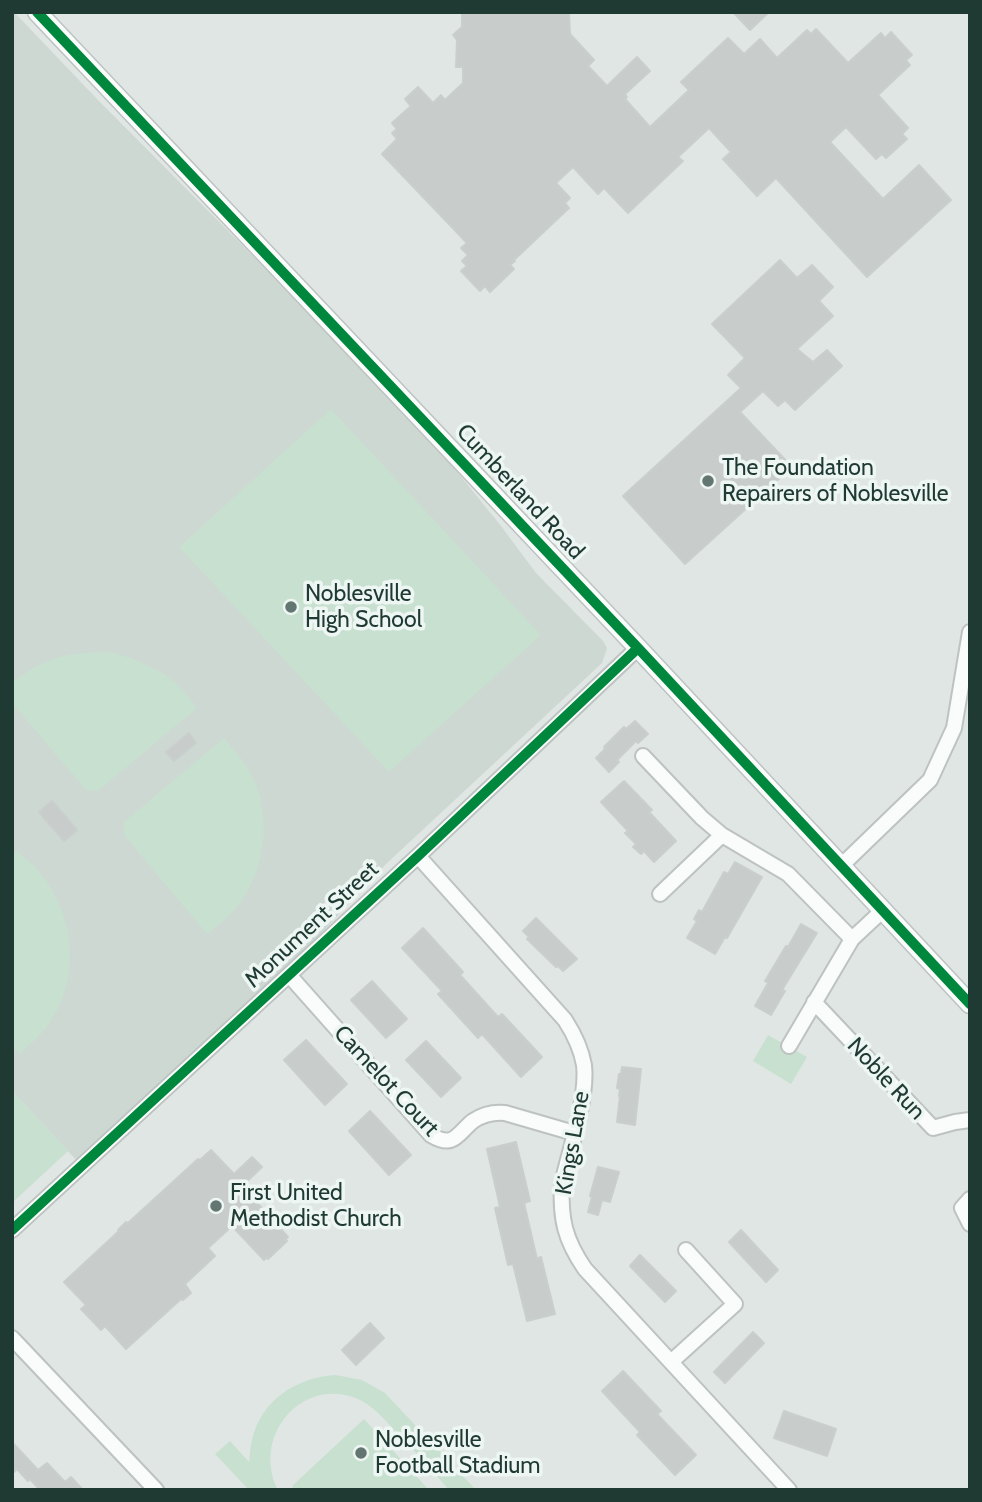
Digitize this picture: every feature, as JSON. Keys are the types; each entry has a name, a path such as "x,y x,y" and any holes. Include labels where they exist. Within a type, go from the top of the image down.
{"street":[{"name":"Cumberland Road","path":"37,12 970,1004"},
{"path":"841,866 930,780 954,728 970,632"},
{"name":"Monument Street","path":"12,1230 638,649"},
{"path":"643,756 702,818 722,835 788,874 852,939"},
{"path":"660,894 722,835"},
{"name":"Kings Lane","path":"418,856 565,1020 579,1046 584,1066 581,1104 562,1184 563,1223 568,1241 585,1269 789,1490"},
{"path":"789,1045 852,939 883,911"},
{"name":"Camelot Court","path":"289,975 431,1135 439,1140 446,1142 454,1139 472,1122 497,1112 574,1133"},
{"name":"Noble Run","path":"814,1002 933,1128 970,1120"},
{"path":"970,1199 962,1208 970,1224"},
{"path":"671,1362 735,1304 686,1250"},
{"path":"12,1338 156,1490"}],"shaded area":[{"name":"Noblesville High School","path":"12,12 267,270 408,418 450,463 536,573 607,648 602,663 386,864 313,942 77,1161 12,1091"}],"green space":[{"path":"331,409 541,635 389,772 179,547"},
{"path":"111,652 160,671 179,686 197,708 98,791 86,790 12,703 12,683 36,666 58,657"},
{"path":"224,738 245,764 255,782 262,807 263,845 257,870 243,899 230,915 207,934 124,835 124,822"},
{"path":"17,851 37,869 59,903 69,942 70,962 61,1001 52,1019 20,1054 12,1046 12,856"},
{"path":"768,1035 807,1057 791,1084 753,1061"},
{"path":"12,1091 68,1151 12,1203"},
{"path":"336,1375 362,1380 385,1393 476,1490 449,1490 378,1413 362,1401 341,1394 321,1395 303,1402 288,1414 277,1430 271,1449 271,1469 278,1490 249,1490 215,1454 230,1441 249,1462 251,1443 257,1426 272,1402 308,1380"},
{"name":"Noblesville Football Stadium","path":"364,1419 429,1490 295,1490 292,1486"}],"building":[{"path":"462,12 569,12 570,34 594,60 588,66 607,86 637,57 650,71 625,94 625,99 650,127 689,90 681,82 728,38 744,54 760,39 777,58 807,30 811,34 816,29 848,63 881,33 885,38 891,32 912,55 906,60 910,65 878,95 908,128 902,134 907,139 886,158 882,154 876,159 846,127 830,142 883,199 919,165 951,200 867,277 776,178 757,196 723,159 731,152 709,128 678,157 683,161 628,213 604,188 598,194 573,167 556,183 570,198 565,203 569,208 514,260 510,265 514,269 490,292 485,286 480,291 461,271 467,266 462,261 468,255 461,248 467,243 382,154 397,139 392,133 397,129 392,123 411,106 405,99 418,87 433,103 441,95 445,100 463,83 463,67 456,67 457,40 453,35 462,27"},
{"path":"733,12 769,12 750,30"},
{"path":"780,260 797,278 812,265 833,287 819,301 833,316 797,349 813,362 827,350 842,366 795,410 785,400 778,406 763,391 740,412 792,467 685,564 623,496 741,388 728,375 745,358 712,324"},
{"path":"635,721 648,734 638,743 636,741 609,772 596,758 624,727 626,729"},
{"path":"189,733 196,743 174,761 166,752"},
{"path":"624,781 652,810 649,812 676,841 654,862 644,851 641,854 633,847 636,844 625,833 628,831 601,802"},
{"path":"52,801 77,830 64,841 39,812"},
{"path":"735,862 762,877 715,954 687,938 697,921 694,919 699,910 702,912 724,872 728,874"},
{"path":"536,918 577,959 563,971 527,939 529,937 523,931"},
{"path":"801,924 817,933 782,990 785,991 771,1015 755,1006 768,983 765,981"},
{"path":"423,928 463,972 460,975 498,1017 502,1014 542,1057 521,1077 482,1034 478,1038 438,994 442,991 402,948"},
{"path":"372,981 407,1019 386,1038 351,1000"},
{"path":"306,1040 347,1084 325,1105 284,1060"},
{"path":"426,1041 461,1078 441,1097 406,1060"},
{"path":"622,1067 641,1069 635,1125 617,1122 620,1089 617,1088"},
{"path":"370,1111 411,1155 389,1175 349,1131"},
{"path":"516,1142 530,1201 524,1203 537,1259 541,1257 555,1314 527,1321 513,1264 508,1265 495,1208 500,1207 487,1149"},
{"path":"211,1150 234,1174 252,1157 262,1167 242,1186 288,1237 285,1240 287,1241 264,1260 232,1226 208,1248 215,1256 185,1284 191,1293 126,1349 105,1326 101,1330 81,1309 86,1305 64,1282 126,1222"},
{"path":"598,1167 619,1172 610,1202 602,1200 598,1215 588,1212"},
{"path":"741,1230 778,1270 766,1282 729,1242"},
{"path":"640,1255 676,1291 665,1302 630,1266"},
{"path":"370,1323 384,1338 356,1365 342,1350"},
{"path":"753,1332 764,1343 725,1383 714,1372"},
{"path":"623,1371 661,1411 657,1414 696,1455 675,1475 637,1435 640,1432 602,1391"},
{"path":"784,1411 836,1429 827,1456 774,1438"},
{"path":"12,1442 38,1470 47,1463 65,1482 71,1477 83,1490 40,1490 17,1469 12,1474"}],"cycle path":[{"path":"37,12 970,1004"},
{"path":"12,1230 418,856 638,648"}],"place":[{"name":"The Foundation Repairers of Noblesville","path":"708,481"},
{"name":"Noblesville High School","path":"291,607"},
{"name":"First United Methodist Church","path":"216,1206"},
{"name":"Noblesville Football Stadium","path":"361,1453"}]}
